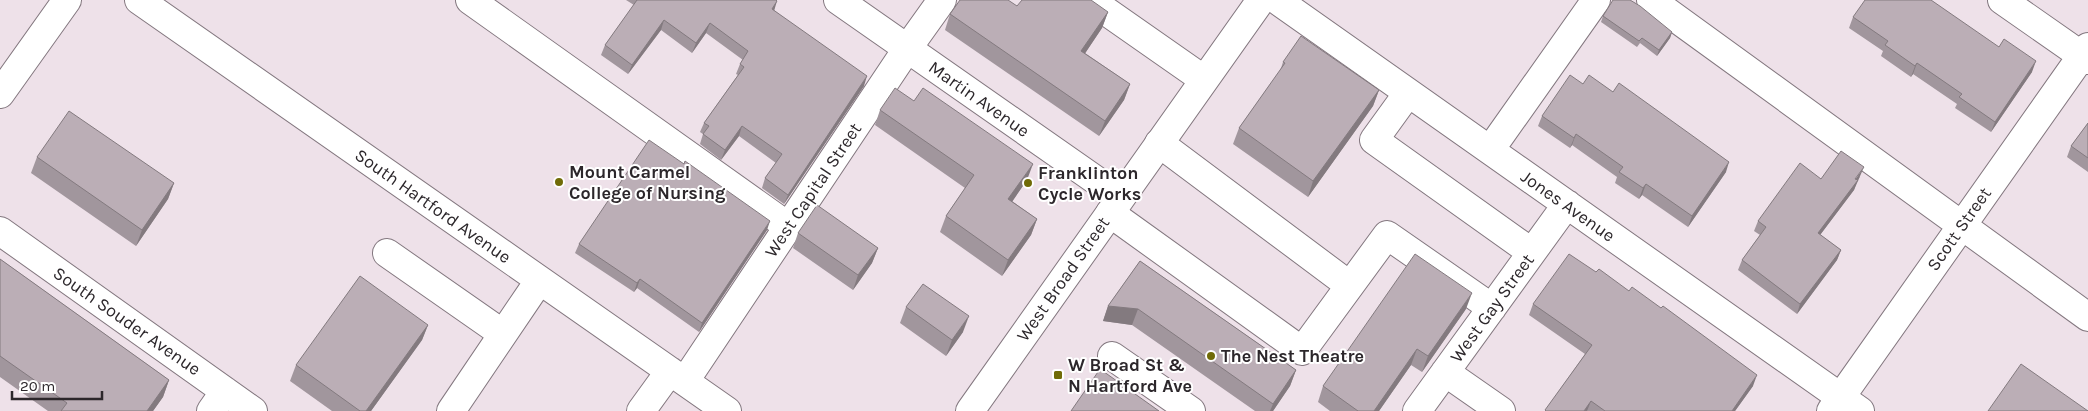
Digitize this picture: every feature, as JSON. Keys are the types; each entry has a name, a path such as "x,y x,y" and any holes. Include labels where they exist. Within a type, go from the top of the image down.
{"street":[{"path":"0,94 67,0"},
{"name":"South Hartford Avenue","path":"139,0 539,281 728,411"},
{"path":"470,0 789,228"},
{"name":"Martin Avenue","path":"838,0 907,48 1115,205 1302,351 1349,285"},
{"name":"West Capital Street","path":"641,411 677,376 789,228 907,48 942,0"},
{"path":"1090,0 1203,79"},
{"name":"West Broad Street","path":"970,411 1203,79 1261,0"},
{"name":"Jones Avenue","path":"1277,0 1567,204 1844,406"},
{"path":"1490,150 1596,0"},
{"path":"1651,0 2088,316"},
{"path":"2002,0 2086,54"},
{"name":"Scott Street","path":"1844,406 1962,225 2086,54"},
{"path":"1408,93 1374,140 1531,252"},
{"path":"1159,143 1349,285 1387,235 1492,308"},
{"name":"West Gay Street","path":"1417,411 1567,204"},
{"name":"South Souder Avenue","path":"0,231 218,401 254,411"},
{"path":"387,253 503,334"},
{"path":"451,411 539,281"},
{"path":"1112,356 1191,411"},
{"path":"1446,372 1502,411"}],"building":[{"path":"637,0 776,0 772,9 867,76 788,195 765,178 782,154 742,126 725,150 703,134 709,126 704,123 744,67 740,64 748,51 710,23 696,43 664,20 632,65 605,45"},
{"path":"960,0 1008,0 1017,6 1022,0 1091,0 1108,12 1081,51 1130,84 1105,121 950,14"},
{"path":"1613,0 1630,0 1672,32 1659,50 1642,38 1639,41 1603,16"},
{"path":"1865,0 1931,0 1999,47 2004,39 2036,61 1995,122 1959,97 1962,94 1917,63 1915,66 1885,45 1888,41 1853,17"},
{"path":"1301,36 1379,90 1313,181 1239,128 1285,63 1283,62"},
{"path":"1570,75 1583,84 1589,75 1613,92 1619,83 1729,162 1692,216 1646,184 1643,188 1619,172 1623,167 1576,134 1574,138 1542,116"},
{"path":"895,88 914,101 923,88 1033,164 1008,199 1037,219 1008,260 946,216 974,175 880,110"},
{"path":"69,111 174,183 142,230 37,157"},
{"path":"2088,123 2088,158 2071,146"},
{"path":"649,140 684,164 685,161 770,221 702,323 640,279 637,283 579,244"},
{"path":"1841,151 1864,167 1855,179 1858,180 1818,233 1841,250 1800,304 1742,260 1766,227 1758,221 1800,163 1821,179"},
{"path":"817,205 878,248 858,275 798,233"},
{"path":"1415,254 1472,293 1428,356 1417,349 1374,411 1358,411 1323,386"},
{"path":"1569,254 1596,272 1599,269 1629,291 1632,287 1661,308 1663,306 1757,375 1732,411 1605,411 1591,401 1584,411 1546,411 1592,345 1533,304"},
{"path":"0,259 169,380 147,411 61,411 67,403 0,356"},
{"path":"1140,261 1296,370 1273,404 1138,309 1108,306"},
{"path":"360,276 428,325 366,411 360,411 296,365"},
{"path":"923,284 969,316 952,340 906,307"},
{"path":"2021,364 2088,411 1988,411"},
{"path":"1100,369 1159,411 1071,411"}],"place":[{"name":"Mount Carmel College of Nursing","path":"559,182"},
{"name":"Franklinton Cycle Works","path":"1028,183"},
{"name":"The Nest Theatre","path":"1211,356"},
{"name":"W Broad St & N Hartford Ave","path":"1058,375"}]}
